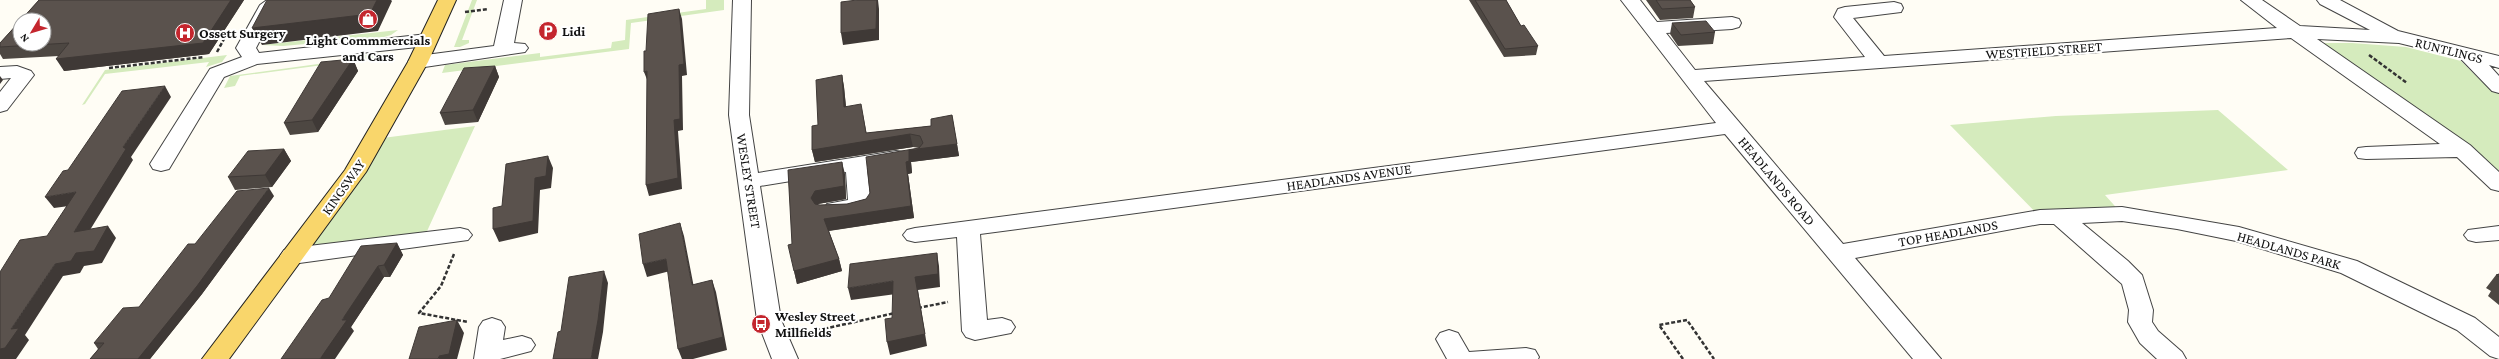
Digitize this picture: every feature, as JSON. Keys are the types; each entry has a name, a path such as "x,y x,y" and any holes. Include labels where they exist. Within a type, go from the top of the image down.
{"main road":[{"name":"KINGSWAY","path":"216,359 355,172 418,62 443,8"}],"street":[{"name":"WESLEY STREET","path":"742,0 739,115 770,320 781,349"},
{"name":"HEADLANDS ROAD","path":"1630,0 1730,127 1928,359"},
{"path":"2250,0 2462,150 2499,184"},
{"path":"2326,0 2399,37"},
{"path":"418,62 510,49 512,3"},
{"path":"254,59 246,48 269,5"},
{"path":"1878,62 1843,17 1845,14 1853,12 1894,8"},
{"path":"1651,28 1732,23"},
{"name":"WESTFIELD STREET","path":"1690,76 2296,32 2399,37"},
{"name":"RUNTLINGS","path":"2399,37 2499,62"},
{"path":"161,164 216,73 254,59 427,40"},
{"path":"2467,54 2499,86"},
{"path":"0,73 17,72 24,75 0,106"},
{"name":"HEADLANDS AVENUE","path":"915,235 1730,127"},
{"path":"2366,153 2462,150"},
{"path":"749,181 913,154"},
{"path":"826,210 860,205 856,164"},
{"name":"HEADLANDS PARK","path":"2058,215 2122,214 2177,222 2239,234 2349,267 2410,295 2466,324 2499,350"},
{"path":"2058,215 2120,267 2133,281 2141,310 2140,322 2149,337 2173,359"},
{"name":"TOP HEADLANDS","path":"1838,253 2030,218 2058,215"},
{"path":"968,228 975,331 1002,327"},
{"path":"2476,235 2499,233"},
{"path":"292,256 460,235"},
{"path":"492,327 487,356 522,345"},
{"path":"1474,359 1526,357"}],"path":[{"path":"443,8 512,3"},
{"path":"215,56 228,33"},
{"path":"109,68 207,56"},
{"path":"460,235 448,275 441,289 419,313 492,327"},
{"path":"912,310 972,296"},
{"path":"781,349 897,313"},
{"path":"1682,359 1659,325 1687,320 1714,359"}],"green space":[{"path":"472,0 477,0 462,40 469,40 469,43 460,47 454,47"},
{"path":"706,0 724,0 724,10 631,23 629,49 442,73 445,65 540,53 540,57 611,48 612,42 625,40 626,20 706,9"},
{"path":"398,30 391,35 384,37 283,46 262,45"},
{"path":"2322,43 2352,43 2406,47 2461,61 2481,81 2499,93 2499,173"},
{"path":"378,53 383,54 383,57 240,76 235,86 224,88 230,76 362,58 364,55"},
{"path":"227,55 222,62 206,67 209,62 105,74 85,104 82,105 105,70"},
{"path":"2218,110 2288,170 2105,195 2122,214 2040,217 1950,125 2056,116"},
{"path":"475,126 423,240 292,256 375,139"}],"building":[{"name":"Ossett Surgery","path":"39,0 231,0 203,43 56,59 69,43 52,44 52,12 28,12"},
{"path":"267,0 377,0 370,14 252,28"},
{"path":"877,0 876,29 841,33 841,2"},
{"path":"1475,0 1506,0 1521,26 1524,25 1538,46 1505,49"},
{"path":"1656,0 1690,0 1695,7 1662,9"},
{"path":"679,9 684,64 679,65 680,119 674,120 678,178 646,185 647,71 644,72 644,51 646,51 648,14"},
{"path":"1706,21 1715,32 1681,35 1672,23"},
{"name":"Ossett Surgery","path":"12,30 12,46 0,47 0,43"},
{"path":"353,59 312,120 284,123 321,62"},
{"path":"495,66 473,110 440,113 464,68"},
{"path":"842,75 844,107 861,104 866,133 931,126 931,119 952,115 957,144 909,150 909,161 906,162 911,206 824,219 839,259 794,271 788,245 792,244 788,170 842,162 844,186 815,191 811,198 815,204 820,205 847,204 866,199 870,193 866,157 919,148 923,143 920,136 910,134 812,150 812,126 818,125 816,80"},
{"path":"165,86 123,147 126,149 74,232 108,226 94,251 76,253 71,261 55,264 11,329 19,328 5,348 0,349 0,272 20,240 47,236 76,192 45,197 63,171 68,170 122,91"},
{"path":"284,149 265,175 228,177 248,151"},
{"path":"548,156 546,176 535,178 533,221 493,229 493,208 502,206 506,164"},
{"path":"269,188 197,286 138,359 90,359 104,343 94,343 123,308 139,307 188,244 195,244 237,191"},
{"path":"680,223 692,285 712,280 723,337 678,349 666,259 643,264 639,234"},
{"path":"397,243 384,265 378,266 342,320 347,320 320,359 281,359 322,300 329,298 361,246"},
{"path":"937,253 938,274 915,277 925,334 887,342 885,319 892,318 893,281 848,288 850,264"},
{"path":"604,271 598,320 591,359 553,359 558,332 561,331 569,277"},
{"path":"457,320 449,354 439,356 438,359 409,359 419,327"}],"place":[{"name":"Light Commmercials and Cars","path":"368,19"},
{"name":"Lidi","path":"548,31"},
{"name":"Ossett Surgery","path":"185,33"},
{"name":"Wesley Street Millfields","path":"761,324"}]}
